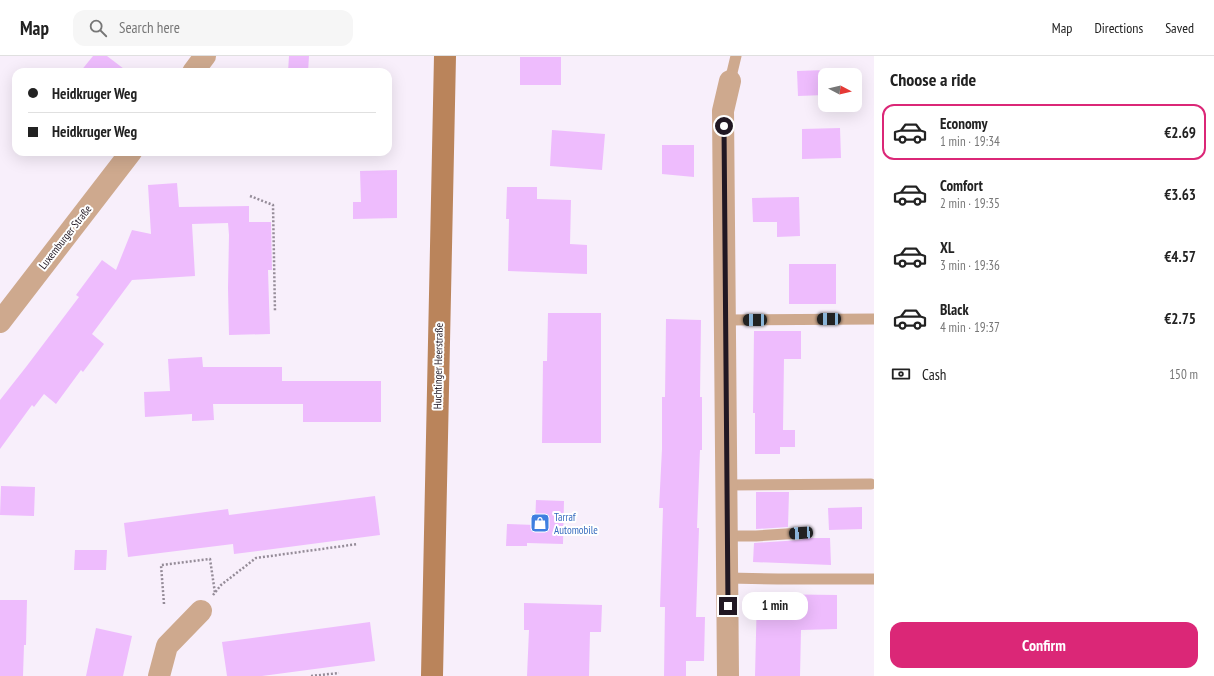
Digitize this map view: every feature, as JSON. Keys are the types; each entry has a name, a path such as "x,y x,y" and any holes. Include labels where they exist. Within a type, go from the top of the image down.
{"main road":[{"name":"Huchtinger Heerstraße","path":"432,676 445,56"}],"street":[{"path":"196,68 205,56"},
{"path":"728,676 724,111 730,81"},
{"name":"Luxemburger Straße","path":"0,322 128,156"},
{"path":"159,676 167,646 201,611"}],"lane":[{"path":"730,81 736,56"},
{"path":"725,320 874,319"},
{"path":"727,485 870,484"},
{"path":"727,536 801,533"},
{"path":"728,578 874,579"}],"path":[{"path":"250,196 273,205 275,312"},
{"path":"201,611 221,585 256,558 358,544"},
{"path":"164,604 161,565 210,559 215,593"},
{"path":"311,676 339,672"}],"building":[{"path":"93,56 107,56 123,68 83,68"},
{"path":"289,56 309,56 308,68 288,68"},
{"path":"520,57 561,57 561,85 520,85"},
{"path":"818,70 818,95 798,96 797,71"},
{"path":"840,128 841,158 802,159 802,129"},
{"path":"552,130 605,134 602,170 550,166"},
{"path":"662,145 694,145 694,177 662,174"},
{"path":"397,170 397,218 353,219 353,202 361,202 360,171"},
{"path":"177,183 179,207 249,206 249,222 271,222 272,270 268,270 270,334 229,335 228,223 192,224 195,276 132,280 92,334 104,344 83,372 81,370 56,404 44,394 34,407 32,405 0,449 0,400 79,297 76,295 102,260 116,270 132,230 151,234 148,185"},
{"path":"507,187 537,187 537,199 571,200 570,244 587,245 587,274 508,271 509,219 506,219"},
{"path":"799,197 800,236 777,237 777,222 753,222 752,198"},
{"path":"789,264 836,264 836,304 789,304"},
{"path":"548,313 601,313 601,443 542,443 543,361 547,361"},
{"path":"666,319 701,320 700,397 702,397 702,450 700,450 697,528 699,528 696,617 705,617 704,661 686,661 686,676 664,676 665,607 660,607 663,508 659,508 662,449 662,397 665,397"},
{"path":"754,331 801,331 801,359 784,359 783,430 795,430 795,447 780,447 780,454 755,454 755,413 753,413"},
{"path":"202,357 203,367 282,367 282,381 381,381 381,422 303,422 303,404 213,404 214,420 192,421 192,414 145,417 144,392 170,391 168,359"},
{"path":"1,486 35,487 34,516 0,515"},
{"path":"756,492 789,492 788,527 756,529"},
{"path":"375,496 380,535 234,554 233,544 128,557 124,523 228,509 229,515"},
{"path":"536,500 564,501 563,544 527,543 527,546 506,546 507,524 535,525"},
{"path":"862,507 862,529 829,530 828,508"},
{"path":"806,538 830,538 831,565 753,562 754,543 801,540"},
{"path":"75,550 107,550 106,570 74,570"},
{"path":"757,594 837,595 837,629 801,630 800,676 755,676"},
{"path":"0,600 27,600 26,645 24,645 23,676 0,676"},
{"path":"524,603 602,605 601,632 590,632 589,676 527,676 529,630 524,630"},
{"path":"370,622 375,661 262,676 227,676 222,642"},
{"path":"96,628 132,636 123,676 86,676"}],"place":[{"name":"Tarraf Automobile","path":"540,523"}],"route":[{"path":"724,126 728,606"}]}
